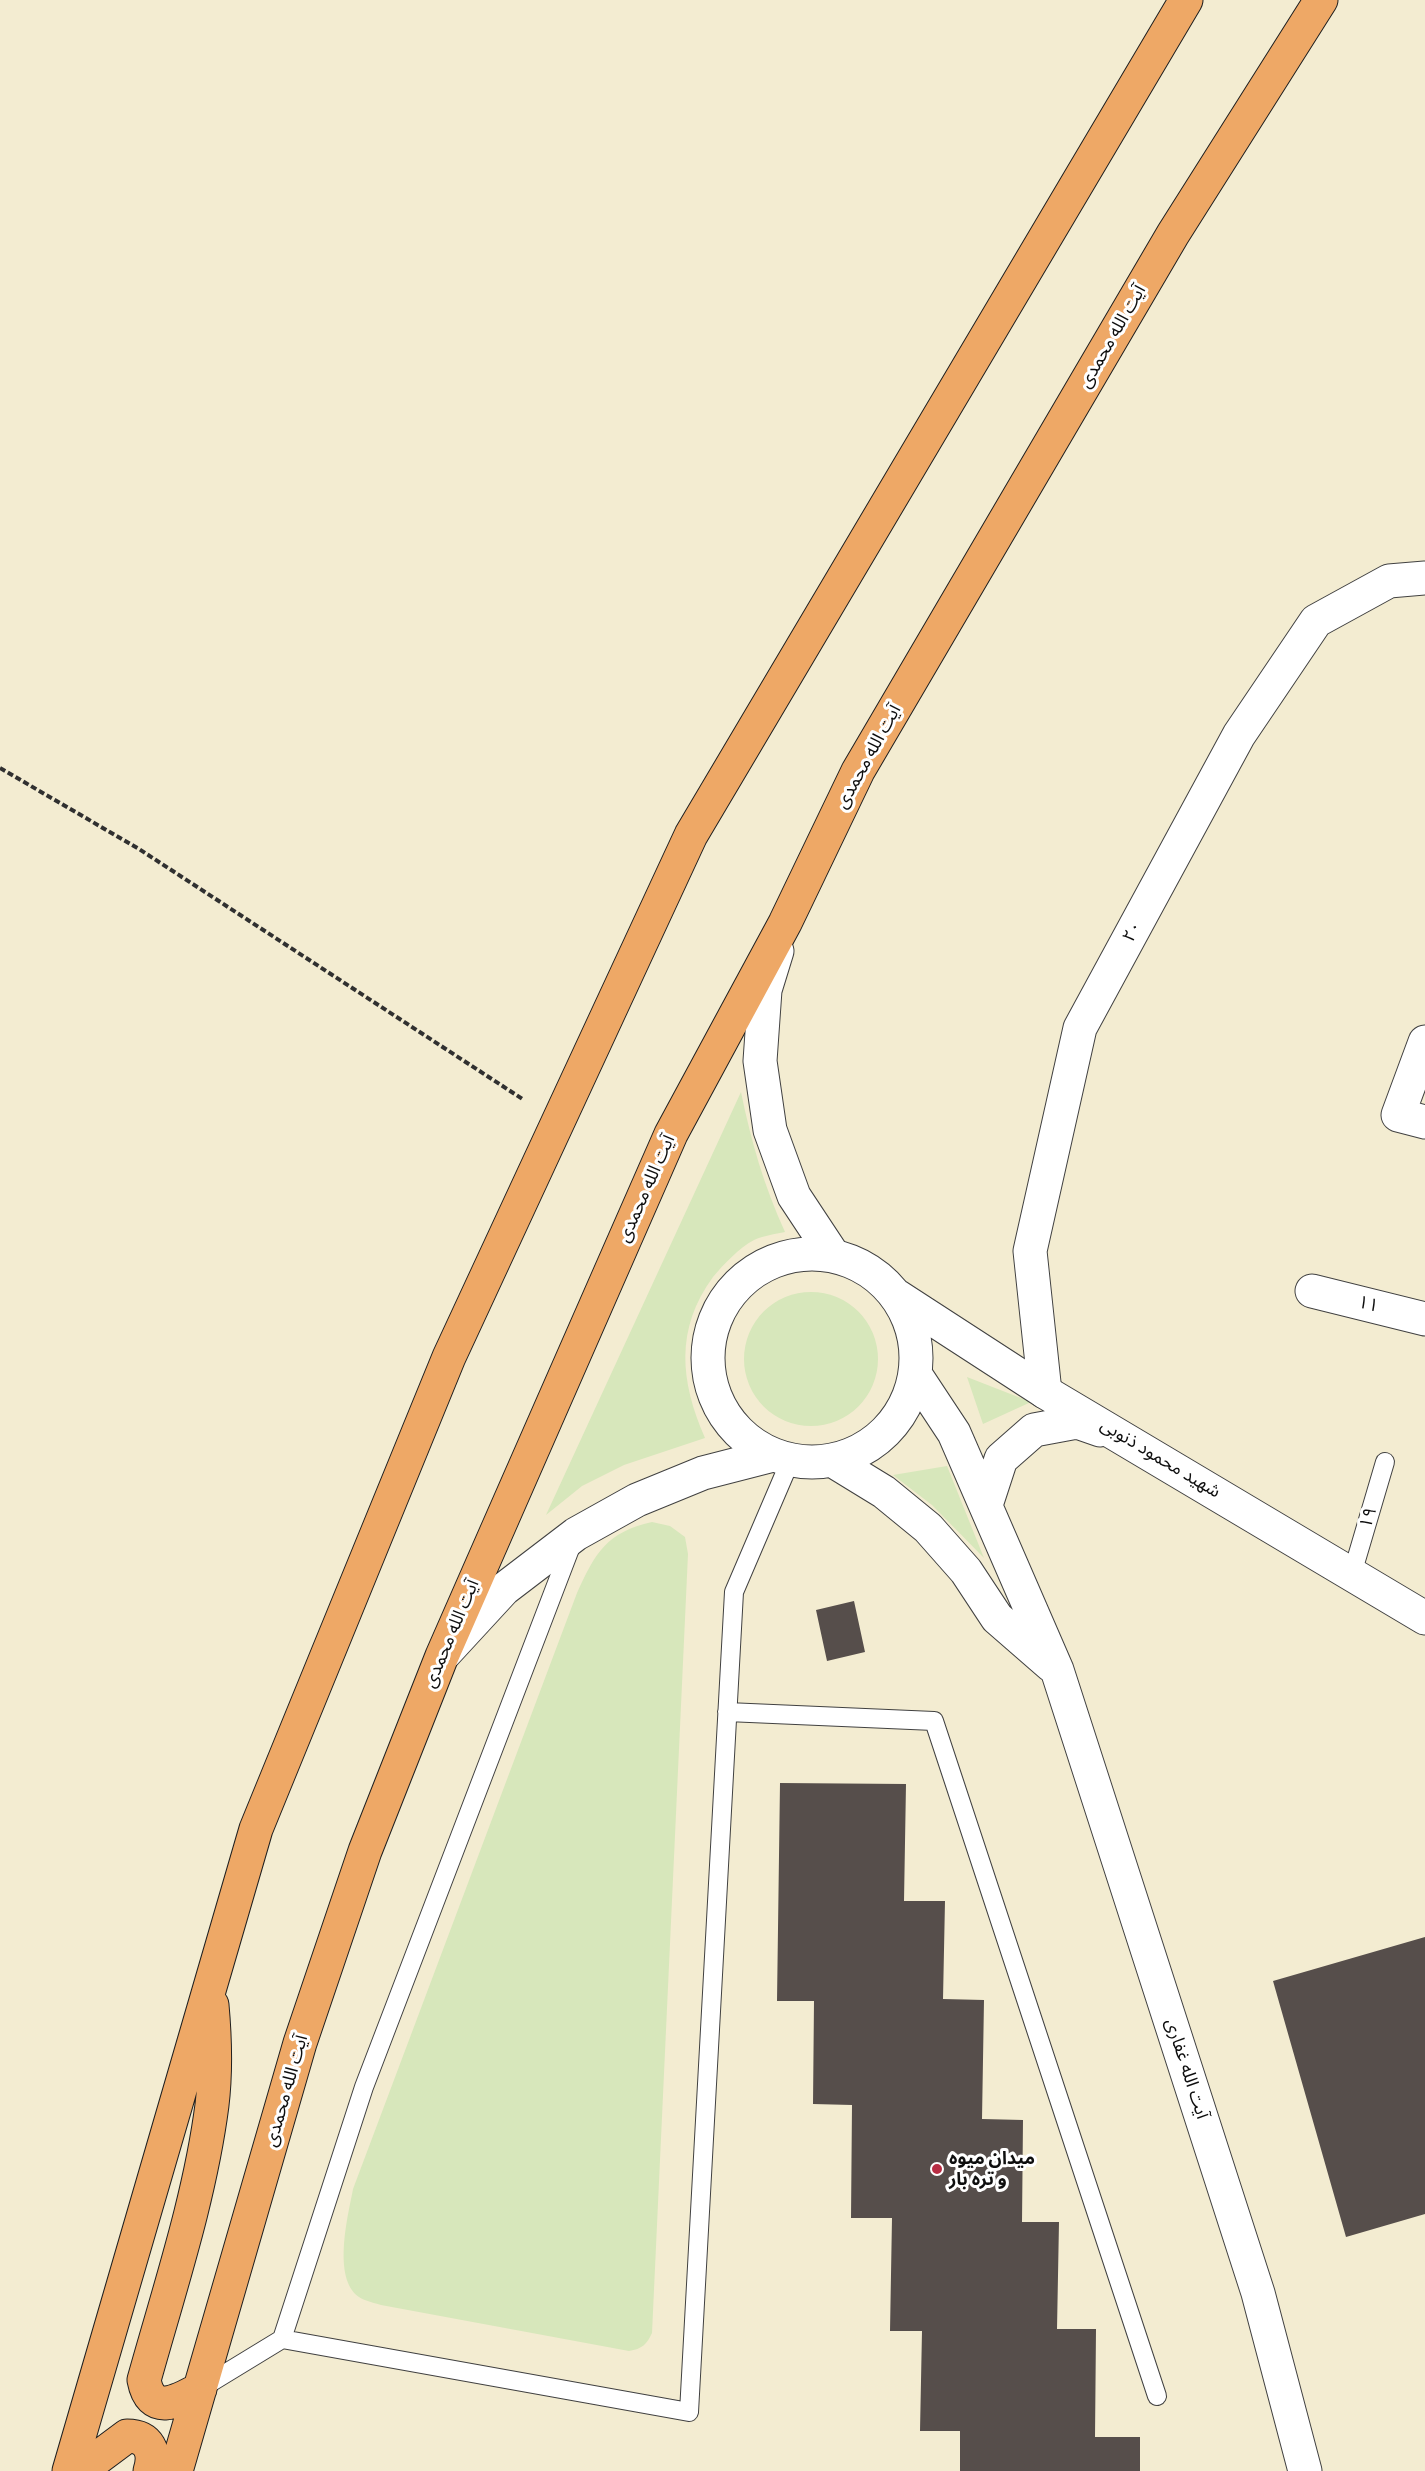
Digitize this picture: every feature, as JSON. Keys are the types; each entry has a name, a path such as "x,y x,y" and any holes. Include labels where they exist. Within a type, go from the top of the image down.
{"highway":[{"path":"69,2471 256,1829 449,1357 691,835 1186,0"},
{"name":"آیت الله محمدی","path":"176,2471 300,2043 365,1851 442,1656 671,1134 785,923 864,760 1173,234 1321,0"},
{"path":"200,2389 175,2403 164,2404 154,2400 146,2391 144,2380 187,2227 212,2104 215,2042 211,1979"},
{"path":"80,2471 127,2436 136,2436 151,2448 154,2458 150,2471"}],"street":[{"name":"۲۰","path":"1045,1392 1030,1251 1080,1028 1239,735 1316,621 1389,581 1425,578"},
{"path":"785,923 765,990 760,1061 770,1130 794,1196 833,1255"},
{"path":"1425,1042 1398,1115 1425,1122"},
{"path":"799,1253 833,1255 869,1269 897,1296 913,1333 915,1374 901,1412 873,1442 835,1462 804,1462 782,1457 743,1437 722,1410 710,1378 708,1344 718,1311 739,1283 766,1263 799,1253"},
{"name":"۱۱","path":"1312,1291 1425,1319"},
{"name":"شهید محمود ذنوبی","path":"897,1296 1045,1392 1425,1618"},
{"name":"آیت الله غفاری","path":"915,1374 954,1433 1057,1670 1258,2293 1305,2471"},
{"path":"986,1505 1001,1459 1034,1430 1077,1422 1127,1439"},
{"path":"442,1656 504,1589 576,1534 648,1495 703,1473 782,1457"},
{"path":"835,1462 884,1492 928,1528 966,1571 997,1618 1057,1670"}],"lane":[{"path":"282,2339 688,2412 734,1592 782,1457"},
{"name":"۱۹","path":"1352,1574 1385,1462"},
{"path":"200,2389 282,2339 364,2087 576,1534"},
{"path":"727,1712 934,1721 1157,2396"}],"path":[{"path":"0,768 139,849 558,1122"}],"shaded area":[{"path":"0,0 1425,0 1425,2471 0,2471"}],"green space":[{"path":"741,1092 759,1163 785,1232 765,1236 743,1247 713,1277 692,1316 685,1356 687,1376 690,1396 705,1438 624,1465 582,1486 546,1515"},
{"path":"811,1292 837,1297 858,1312 873,1333 878,1359 873,1385 858,1406 837,1421 811,1426 785,1421 764,1406 749,1385 744,1359 749,1333 764,1312 785,1297"},
{"path":"967,1377 1031,1402 983,1424"},
{"path":"947,1466 984,1558 932,1505 893,1475"},
{"path":"652,1522 670,1526 685,1537 688,1554 652,2333 644,2345 629,2351 367,2301 359,2297 351,2288 344,2262 344,2246 353,2189 577,1593 590,1566 604,1546 624,1532"}],"building":[{"path":"854,1601 865,1652 827,1661 816,1610"},
{"name":"میدان میوه و تره بار","path":"780,1783 906,1784 904,1901 945,1901 943,1999 984,2000 982,2119 1023,2120 1022,2222 1059,2222 1057,2329 1096,2329 1095,2437 1140,2437 1140,2471 960,2471 960,2431 920,2431 922,2331 890,2331 892,2218 851,2218 852,2105 813,2104 814,2001 777,2001"},
{"path":"1425,1937 1425,2214 1346,2237 1273,1981"}],"place":[{"name":"میدان میوه و تره بار","path":"937,2169"}]}
